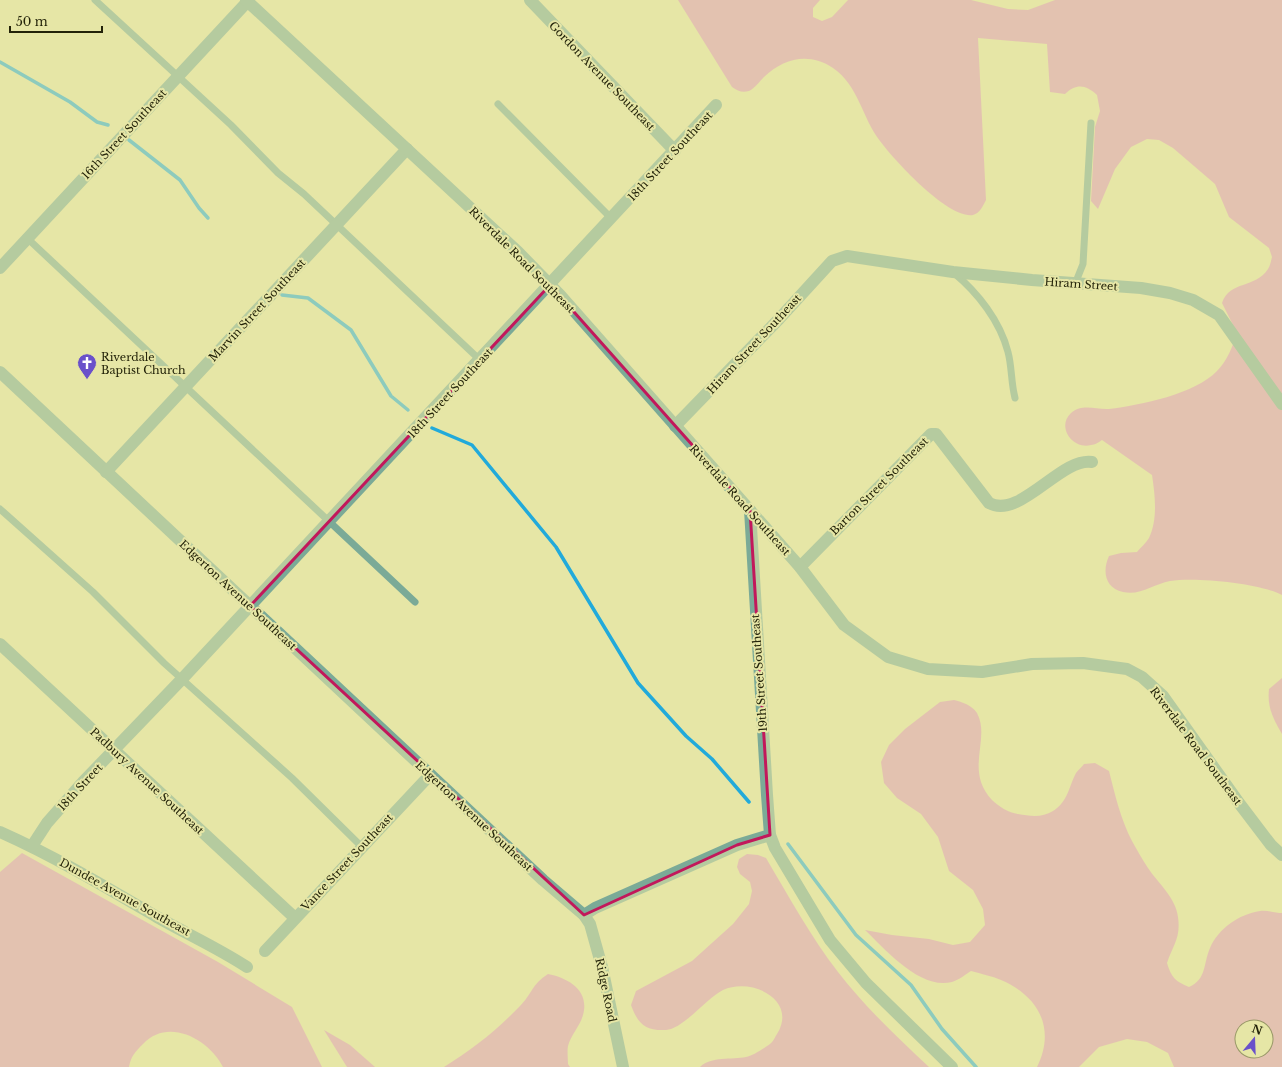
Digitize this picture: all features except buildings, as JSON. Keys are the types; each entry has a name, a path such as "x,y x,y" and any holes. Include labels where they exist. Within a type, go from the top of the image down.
{"street":[{"name":"16th Street Southeast","path":"0,268 248,0"},
{"name":"Riverdale Road Southeast","path":"248,0 518,252 550,285 800,567 844,625 888,657 928,668 982,672 1032,664 1083,663 1127,669 1142,677 1163,696 1248,815 1271,845 1282,855"},
{"name":"Gordon Avenue Southeast","path":"530,0 675,151"},
{"name":"18th Street Southeast","path":"182,680 716,106"},
{"name":"Marvin Street Southeast","path":"106,472 407,149"},
{"name":"Hiram Street","path":"832,261 839,257 847,256 953,272 1075,284 1141,288 1163,291 1193,300 1205,306 1223,320 1282,404"},
{"name":"Hiram Street Southeast","path":"675,426 779,319 832,261"},
{"name":"Edgerton Avenue Southeast","path":"0,372 430,775 584,915"},
{"name":"Barton Street Southeast","path":"800,567 930,434 936,434 989,503 994,506 1010,505 1070,468 1084,462 1092,462"},
{"name":"19th Street Southeast","path":"750,510 762,732 770,835"},
{"name":"Padbury Avenue Southeast","path":"0,644 295,918"},
{"name":"18th Street","path":"32,846 47,823 83,782 182,680"},
{"name":"Vance Street Southeast","path":"265,951 430,775"},
{"name":"Dundee Avenue Southeast","path":"0,832 32,846 94,881 128,898 158,917 192,934 247,967"},
{"path":"584,915 595,908 737,845 770,835 775,848 830,940 866,983 952,1067"},
{"name":"Ridge Road","path":"584,915 592,930 602,967 623,1067"}],"lane":[{"path":"95,0 231,125 278,173 304,194 480,360"},
{"path":"498,104 612,219"},
{"path":"1075,284 1083,264 1091,123"},
{"path":"27,238 415,602"},
{"path":"953,272 975,293 989,311 1002,334 1008,351 1015,398"},
{"path":"0,509 93,592 182,680 292,778 362,847"}],"highlighted area":[{"path":"550,285 750,510 770,835 737,845 584,915 250,606"}],"shaded area":[{"path":"678,0 820,0 813,8 813,17 822,21 832,17 848,0 971,0 1008,9 1028,10 1055,0 1282,0 1282,595 1243,584 1195,580 1164,582 1141,591 1129,593 1112,587 1106,573 1109,556 1121,553 1137,552 1148,540 1152,531 1155,507 1152,475 1102,440 1092,445 1084,446 1078,444 1069,436 1065,425 1071,413 1080,408 1109,409 1136,405 1182,392 1207,379 1221,367 1227,358 1237,333 1222,303 1231,291 1237,287 1256,280 1263,275 1269,268 1272,257 1269,248 1229,217 1215,184 1173,148 1159,140 1147,139 1131,147 1115,169 1098,209 1091,201 1095,127 1100,111 1097,95 1085,87 1074,88 1065,94 1050,92 1047,44 978,38 986,200 978,213 973,215 962,214 950,208 922,187 887,150 874,132 855,93 842,75 833,68 815,60 797,59 780,65 764,77 751,90 744,92 738,91 732,87"},
{"path":"1282,678 1282,734 1271,713 1269,689"},
{"path":"954,700 970,706 977,713 981,723 979,766 980,777 984,789 992,800 1000,807 1022,815 1045,815 1058,807 1068,794 1076,773 1084,764 1095,763 1109,771 1121,816 1128,833 1148,868 1166,891 1177,910 1179,924 1178,931 1176,941 1167,963 1172,975 1181,983 1189,987 1199,980 1204,970 1210,948 1218,935 1230,924 1244,915 1260,911 1282,913 1282,1067 1174,1067 1168,1053 1147,1042 1127,1039 1099,1047 1079,1067 1037,1067 1045,1040 1044,1027 1040,1015 1025,995 1001,980 971,971 952,982 940,983 928,980 916,974 893,957 865,930 929,939 953,945 970,942 985,925 983,909 973,890 949,871 938,837 921,814 897,798 884,783 881,762 889,745 905,729 940,702"},
{"path":"22,853 218,962 292,1007 322,1067 223,1067 217,1057 198,1040 176,1032 164,1032 153,1036 143,1044 132,1057 129,1067 0,1067 0,872"},
{"path":"747,854 758,855 766,858 809,931 848,985 870,1010 929,1067 700,1067 710,1061 740,1058 752,1055 762,1050 773,1041 782,1022 782,1011 777,1002 769,994 758,989 747,987 735,987 723,990 687,1019 673,1028 666,1030 653,1029 648,1028 640,1022 631,1005 636,991 692,961 733,924 749,904 752,891 750,882 740,874 737,867 739,859"},
{"path":"548,974 570,982 580,992 583,999 583,1015 568,1046 568,1064 570,1067 444,1067 474,1047 511,1015 524,1002 535,985"},
{"path":"324,1030 350,1045 375,1067 347,1067"}],"waterway":[{"path":"0,62 70,102 97,122 108,125"},
{"path":"129,140 180,180 199,208 208,218"},
{"path":"282,295 308,298 351,330 391,396 408,410"},
{"path":"432,428 472,445 556,547 638,683 686,736 712,759 749,802"},
{"path":"788,844 856,935 911,985 942,1029 976,1067"}],"place":[{"name":"Riverdale Baptist Church","path":"87,380"}]}
